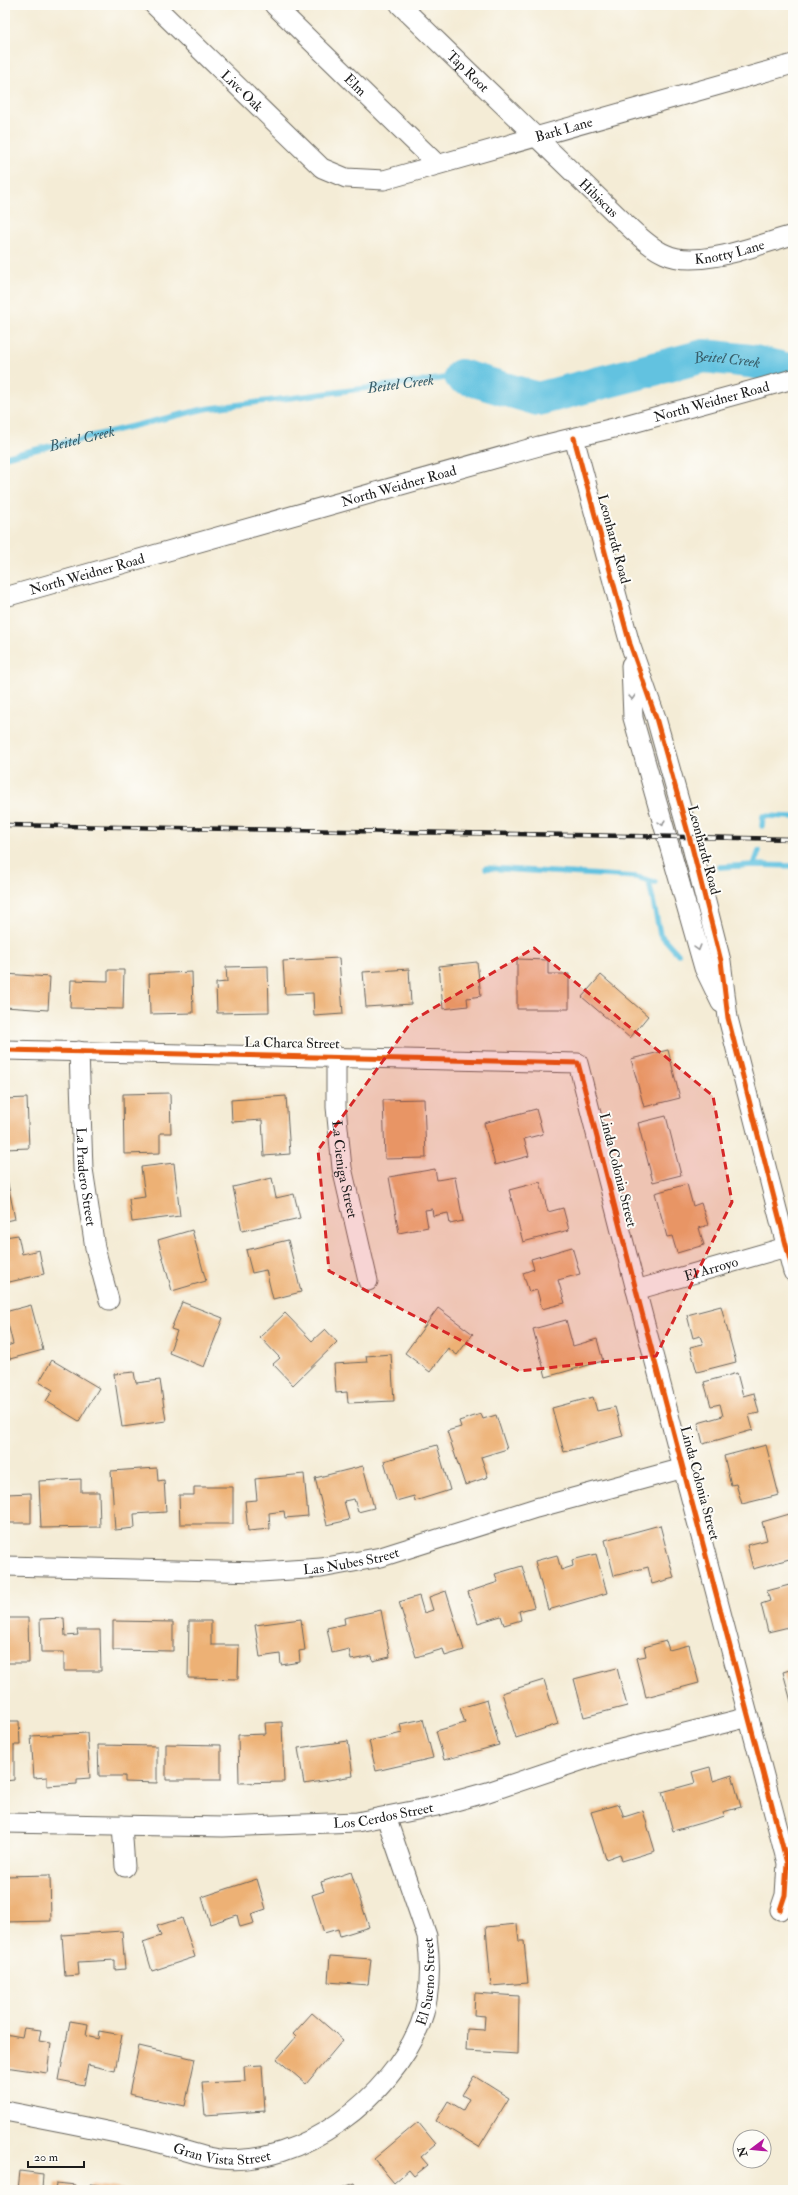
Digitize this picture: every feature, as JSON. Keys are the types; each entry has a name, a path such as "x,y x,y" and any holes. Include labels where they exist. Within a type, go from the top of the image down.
{"street":[{"name":"Live Oak","path":"154,5 322,168 332,174"},
{"name":"Elm","path":"274,5 437,164"},
{"name":"Tap Root","path":"400,5 536,137"},
{"name":"Bark Lane","path":"332,174 346,178 384,180 793,64"},
{"name":"Hibiscus","path":"536,137 646,243 664,254"},
{"name":"Knotty Lane","path":"664,254 688,260 707,259 793,235"},
{"name":"North Weidner Road","path":"5,596 574,438 793,379"},
{"name":"Leonhardt Road","path":"574,438 630,644 656,718 692,847 721,961 728,1018 793,1272"},
{"name":"La Charca Street","path":"5,1050 336,1056 578,1063"},
{"name":"La Pradero Street","path":"79,1051 83,1169 95,1248 109,1300"},
{"name":"La Cieniga Street","path":"336,1056 336,1107 342,1168 368,1281"},
{"name":"Linda Colonia Street","path":"578,1063 636,1290 788,1864 787,1884 780,1910"},
{"name":"El Arroyo","path":"636,1290 786,1247"},
{"name":"Las Nubes Street","path":"5,1566 261,1572 321,1568 381,1557 536,1508 684,1468"},
{"name":"Los Cerdos Street","path":"5,1823 223,1827 310,1825 386,1817 437,1806 488,1792 601,1754 749,1717"},
{"name":"El Sueno Street","path":"377,2090 405,2057 420,2024 428,1989 430,1971 429,1953 422,1918 386,1817"},
{"path":"122,1825 125,1867"},
{"name":"Gran Vista Street","path":"5,2111 157,2142 220,2159 244,2158 279,2152 312,2139 338,2122 377,2090"}],"highlighted area":[{"path":"534,948 713,1096 732,1202 656,1356 519,1371 329,1271 318,1150 412,1021"}],"building":[{"path":"339,958 343,1014 314,1016 313,993 285,994 283,961"},
{"path":"517,959 548,960 548,974 569,974 569,1009 517,1009"},
{"path":"477,962 481,996 467,998 468,1006 443,1009 439,966"},
{"path":"268,966 269,1012 217,1013 216,983 227,982 226,967"},
{"path":"409,969 411,1004 366,1007 363,972"},
{"path":"108,970 124,970 123,1009 70,1008 71,980 108,981"},
{"path":"192,972 193,1013 150,1014 149,974"},
{"path":"5,974 50,977 48,1010 5,1007"},
{"path":"601,975 648,1016 630,1038 582,997"},
{"path":"668,1050 680,1098 644,1107 631,1059"},
{"path":"170,1093 171,1133 160,1133 160,1153 124,1154 123,1094"},
{"path":"286,1096 290,1154 264,1156 262,1120 232,1122 231,1100"},
{"path":"27,1098 29,1148 5,1149 5,1099"},
{"path":"424,1099 426,1158 385,1159 383,1100"},
{"path":"536,1109 543,1134 524,1139 529,1156 495,1165 484,1123"},
{"path":"666,1116 681,1175 653,1182 638,1123"},
{"path":"174,1163 180,1216 132,1222 129,1199 145,1197 141,1167"},
{"path":"5,1169 15,1219 5,1221"},
{"path":"435,1169 437,1180 455,1177 463,1221 450,1224 448,1213 433,1216 432,1209 425,1210 428,1227 399,1233 389,1177"},
{"path":"272,1178 276,1198 294,1194 300,1218 242,1231 233,1187"},
{"path":"540,1182 548,1212 563,1208 569,1230 523,1242 509,1190"},
{"path":"687,1184 693,1206 701,1203 708,1225 699,1228 704,1245 677,1253 672,1236 667,1237 655,1193"},
{"path":"192,1230 206,1281 172,1291 158,1240"},
{"path":"18,1235 22,1254 39,1250 44,1274 5,1283 5,1237"},
{"path":"288,1240 301,1292 273,1299 266,1270 252,1273 246,1250"},
{"path":"572,1247 580,1274 558,1280 565,1303 542,1309 537,1290 529,1292 523,1273 534,1269 531,1259"},
{"path":"182,1302 223,1318 204,1367 169,1353 177,1331 171,1329"},
{"path":"31,1305 43,1350 10,1359 7,1346 13,1344 5,1312"},
{"path":"721,1306 736,1362 697,1372 690,1347 703,1344 700,1336 693,1338 687,1315"},
{"path":"438,1308 473,1334 457,1355 448,1348 430,1372 405,1353"},
{"path":"285,1313 312,1341 325,1329 337,1342 293,1385 273,1364 280,1358 260,1337"},
{"path":"566,1320 573,1346 597,1339 603,1361 546,1377 533,1329"},
{"path":"391,1354 394,1401 348,1403 347,1392 336,1393 334,1364 367,1362 366,1356"},
{"path":"52,1360 99,1388 79,1421 46,1401 53,1390 39,1382"},
{"path":"134,1372 136,1383 160,1380 166,1421 122,1427 114,1374"},
{"path":"737,1373 743,1396 754,1393 759,1413 749,1415 753,1430 703,1444 698,1423 723,1416 720,1404 711,1406 704,1382"},
{"path":"593,1397 597,1411 615,1407 623,1436 564,1452 552,1408"},
{"path":"481,1414 483,1419 496,1415 507,1449 481,1457 488,1477 465,1485 447,1431 461,1427 459,1421"},
{"path":"437,1445 450,1490 415,1501 414,1496 396,1501 384,1461"},
{"path":"766,1445 779,1495 742,1504 736,1484 731,1485 724,1456"},
{"path":"363,1466 374,1508 358,1512 354,1499 344,1501 349,1520 327,1525 315,1478"},
{"path":"157,1468 158,1481 164,1480 166,1512 134,1514 135,1528 115,1530 111,1471"},
{"path":"304,1474 308,1516 285,1518 284,1511 269,1513 270,1529 248,1531 245,1501 257,1500 255,1479"},
{"path":"81,1479 81,1492 99,1492 100,1527 41,1528 39,1481"},
{"path":"5,1483 7,1483 7,1494 31,1493 31,1523 5,1523"},
{"path":"194,1487 233,1487 233,1524 180,1524 179,1495 194,1495"},
{"path":"793,1513 793,1558 753,1569 747,1545 767,1540 762,1522"},
{"path":"660,1525 674,1578 652,1584 648,1567 614,1576 605,1540"},
{"path":"596,1554 607,1593 548,1610 535,1561 557,1555 561,1570 573,1566 572,1560"},
{"path":"522,1566 534,1607 519,1611 521,1620 504,1625 501,1616 478,1623 468,1592 498,1582 495,1574"},
{"path":"793,1584 793,1626 768,1632 761,1604 770,1601 767,1591"},
{"path":"446,1591 464,1650 445,1656 443,1649 416,1657 399,1602 419,1596 424,1613 433,1610 429,1597"},
{"path":"381,1610 390,1657 373,1661 372,1656 351,1660 349,1649 332,1653 327,1628 345,1624 344,1618"},
{"path":"5,1618 28,1618 29,1663 5,1663"},
{"path":"64,1618 65,1636 78,1635 77,1630 100,1630 101,1671 64,1671 64,1652 41,1652 40,1619"},
{"path":"301,1619 305,1650 299,1651 300,1662 281,1665 280,1654 260,1657 255,1625"},
{"path":"113,1621 173,1622 173,1651 113,1650"},
{"path":"189,1621 211,1621 211,1645 239,1645 238,1679 188,1678"},
{"path":"666,1641 669,1650 689,1645 699,1683 646,1697 636,1658 646,1656 644,1647"},
{"path":"617,1668 627,1706 584,1717 574,1679"},
{"path":"793,1669 793,1709 783,1672"},
{"path":"544,1680 558,1724 516,1738 502,1693"},
{"path":"487,1700 499,1745 444,1760 436,1731 465,1723 460,1708"},
{"path":"423,1719 433,1758 376,1771 369,1741 402,1733 400,1724"},
{"path":"5,1721 19,1721 20,1745 14,1745 14,1780 5,1781"},
{"path":"282,1722 284,1782 239,1783 238,1735 266,1734 265,1723"},
{"path":"87,1733 90,1778 77,1779 77,1784 47,1786 47,1777 34,1778 31,1736"},
{"path":"348,1741 353,1776 304,1784 298,1748"},
{"path":"166,1744 221,1745 221,1780 166,1780"},
{"path":"98,1745 157,1746 157,1783 125,1782 125,1776 99,1776"},
{"path":"710,1767 713,1781 732,1775 741,1807 723,1812 725,1816 673,1831 662,1792 695,1783 692,1772"},
{"path":"619,1804 624,1817 643,1811 655,1851 622,1861 620,1854 606,1859 591,1812"},
{"path":"351,1872 369,1927 340,1936 338,1929 324,1933 312,1895 324,1891 321,1882"},
{"path":"50,1875 51,1921 5,1922 5,1876"},
{"path":"257,1879 266,1909 251,1914 254,1923 240,1927 237,1915 210,1924 202,1897"},
{"path":"182,1918 195,1957 152,1971 143,1942 161,1936 157,1926"},
{"path":"517,1924 519,1941 524,1941 528,1983 491,1986 486,1927"},
{"path":"122,1931 125,1969 115,1970 115,1960 78,1962 79,1975 65,1976 62,1935"},
{"path":"330,1956 371,1959 368,1985 328,1982"},
{"path":"475,1993 519,1996 518,2054 466,2051 467,2029 484,2030 485,2016 474,2015"},
{"path":"312,2013 343,2040 306,2084 277,2059 296,2037 293,2034"},
{"path":"70,2021 88,2024 86,2036 98,2039 99,2031 122,2035 115,2071 88,2065 84,2085 59,2080"},
{"path":"24,2028 41,2030 39,2041 51,2043 47,2073 5,2067 5,2034 22,2037"},
{"path":"139,2046 195,2059 185,2106 129,2094"},
{"path":"262,2065 265,2111 205,2115 202,2083 245,2081 244,2066"},
{"path":"474,2076 509,2098 479,2147 436,2121 448,2101 463,2110 469,2099 462,2095"},
{"path":"418,2122 436,2144 421,2157 428,2165 414,2176 409,2170 394,2183 374,2159"},
{"path":"20,2171 43,2174 42,2190 18,2190"},
{"path":"56,2183 76,2185 76,2190 55,2190"},
{"path":"355,2183 358,2190 336,2190"},
{"path":"90,2184 123,2189 123,2190 89,2190"}],"waterway":[{"name":"Beitel Creek","path":"461,376 538,399 704,356 750,361 793,371"},
{"name":"Beitel Creek","path":"5,457 204,409 461,376"},
{"path":"762,826 763,816 793,817"},
{"path":"754,865 759,851"},
{"path":"720,867 754,865 793,866"},
{"path":"486,868 636,877 655,882"},
{"path":"649,882 660,934 678,954"}],"railway":[{"path":"5,825 793,839"}],"cycle path":[{"path":"574,438 630,644 656,718 692,847 721,961 728,1018 793,1272"},
{"path":"5,1050 578,1063 636,1290 787,1863 785,1895 780,1910"}]}
